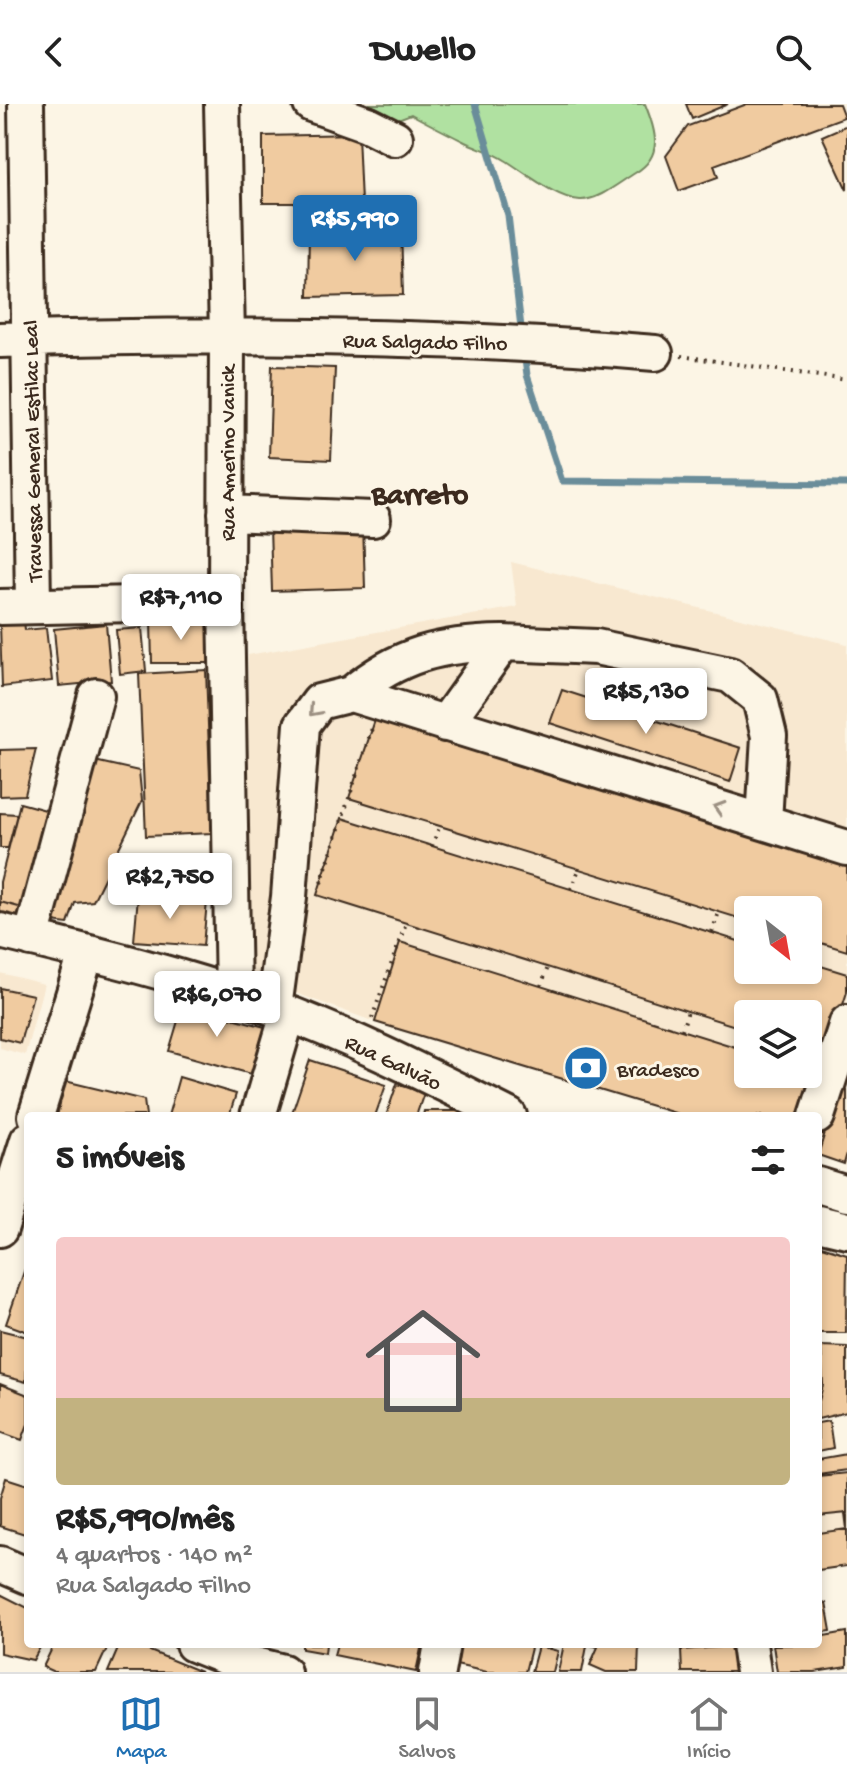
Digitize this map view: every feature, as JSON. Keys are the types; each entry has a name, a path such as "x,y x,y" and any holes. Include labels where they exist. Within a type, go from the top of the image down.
{"street":[{"name":"Travessa General Estilac Leal","path":"17,607 15,340 26,104"},
{"name":"Rua Amerino Vanick","path":"222,104 233,994"},
{"path":"311,104 367,124 395,138"},
{"name":"Rua Salgado Filho","path":"15,340 227,336 521,343 655,353"},
{"path":"226,513 373,519"},
{"path":"17,607 226,602"},
{"path":"445,724 503,643"},
{"path":"366,699 378,672 422,653 467,644 596,647 730,675 760,699 769,736 764,822"},
{"path":"16,935 96,696"},
{"path":"259,1112 281,1011 279,986 302,725 319,702 366,699 847,848"},
{"name":"Rua Galvão","path":"16,935 233,994 281,1011 385,1055 501,1112"},
{"path":"37,1112 86,954"},
{"path":"818,1112 847,1023"},
{"path":"0,1229 24,1153"},
{"path":"822,1186 847,1194"},
{"path":"822,1224 847,1230"},
{"path":"0,1564 24,1574"},
{"path":"203,1648 283,1672"},
{"path":"437,1672 441,1648"},
{"path":"750,1648 753,1672"}],"path":[{"path":"655,353 847,380"},
{"path":"317,895 366,699"},
{"path":"432,846 440,825"},
{"path":"571,889 579,869"},
{"path":"712,932 719,912"},
{"path":"372,1021 406,923"},
{"path":"541,986 548,967"},
{"path":"682,1030 688,1011"}],"shaded area":[{"path":"511,562 847,644 847,1165 822,1156 822,1112 672,1112 375,1022 249,976 248,655 517,607"},
{"path":"0,973 44,984 25,1055 0,1048"},
{"path":"847,1473 847,1566 822,1569 822,1476"}],"green space":[{"path":"369,104 645,104 654,133 654,151 635,173 601,194 580,200 551,190 500,157 411,114 398,119"}],"building":[{"path":"686,104 728,104 692,119"},
{"path":"747,104 839,104 844,117 714,165 718,177 679,191 666,156 688,126"},
{"path":"847,125 847,190 822,136"},
{"path":"358,134 361,203 263,203 263,136"},
{"path":"401,228 403,295 308,297 309,230"},
{"path":"272,366 335,368 331,460 269,457"},
{"path":"363,524 365,588 272,591 270,527"},
{"path":"24,621 25,630 46,628 52,681 2,687 0,624"},
{"path":"151,621 211,621 211,663 152,663"},
{"path":"106,624 111,681 59,686 54,629"},
{"path":"142,628 146,671 120,674 116,630"},
{"path":"206,670 212,833 146,836 139,674"},
{"path":"562,690 741,748 730,782 550,723"},
{"path":"376,717 847,865 847,951 822,943 822,896 734,896 734,917 349,798"},
{"path":"36,749 25,795 0,796 0,750"},
{"path":"90,760 139,771 142,801 93,901 75,903 68,924 51,922"},
{"path":"20,803 60,814 27,921 0,913 0,882"},
{"path":"20,803 60,814 30,910 0,902 0,882"},
{"path":"0,813 17,814 8,848 0,848"},
{"path":"342,818 734,940 734,984 822,984 822,966 847,974 847,992 827,1055 822,1053 822,1000 734,1000 734,1026 317,895"},
{"path":"138,896 207,901 203,946 134,941"},
{"path":"400,942 734,1047 734,1088 814,1088 806,1112 672,1112 375,1022"},
{"path":"0,988 33,995 20,1043 0,1038"},
{"path":"183,1004 265,1027 251,1074 169,1051"},
{"path":"310,1060 386,1085 376,1112 292,1112"},
{"path":"179,1077 236,1094 230,1112 169,1112"},
{"path":"65,1081 144,1100 146,1112 58,1112"},
{"path":"397,1084 424,1093 417,1112 387,1112"},
{"path":"839,1087 847,1089 847,1153 844,1164 822,1156 822,1142"},
{"path":"424,1111 468,1111 468,1112"},
{"path":"822,1246 847,1254 846,1333 822,1333"},
{"path":"24,1272 24,1331 6,1324"},
{"path":"0,1330 24,1336 24,1381 0,1375"},
{"path":"822,1346 847,1347 847,1412 822,1418"},
{"path":"0,1384 24,1393 24,1435 22,1440 0,1432"},
{"path":"829,1421 833,1448 822,1450 822,1422"},
{"path":"847,1454 847,1470 822,1473 822,1458"},
{"path":"847,1473 847,1513 822,1516 822,1476"},
{"path":"6,1478 24,1484 24,1534 0,1526 0,1498"},
{"path":"847,1529 847,1566 822,1569 822,1532"},
{"path":"0,1594 24,1606 24,1648 40,1648 33,1660 0,1653"},
{"path":"826,1603 831,1631 822,1632 822,1604"},
{"path":"847,1632 847,1667 815,1672 777,1672 773,1648 822,1648 822,1636"},
{"path":"52,1648 107,1648 96,1672 54,1672 43,1667"},
{"path":"118,1648 143,1648 201,1672 108,1672"},
{"path":"302,1648 326,1648 325,1653"},
{"path":"336,1648 421,1648 416,1672 334,1655"},
{"path":"460,1648 531,1648 525,1672 487,1672 456,1665"},
{"path":"537,1648 558,1651 553,1672 531,1672"},
{"path":"563,1648 587,1648 582,1672 558,1672"},
{"path":"598,1648 639,1648 638,1672 606,1672 590,1665"},
{"path":"734,1648 736,1672 682,1672 681,1650"}],"waterway":[{"path":"475,104 508,215 522,336"},
{"path":"524,352 527,375 562,481 847,484"}],"place":[{"name":"Bradesco","path":"586,1068"}],"district":[{"name":"Barreto","path":"420,493"}]}
